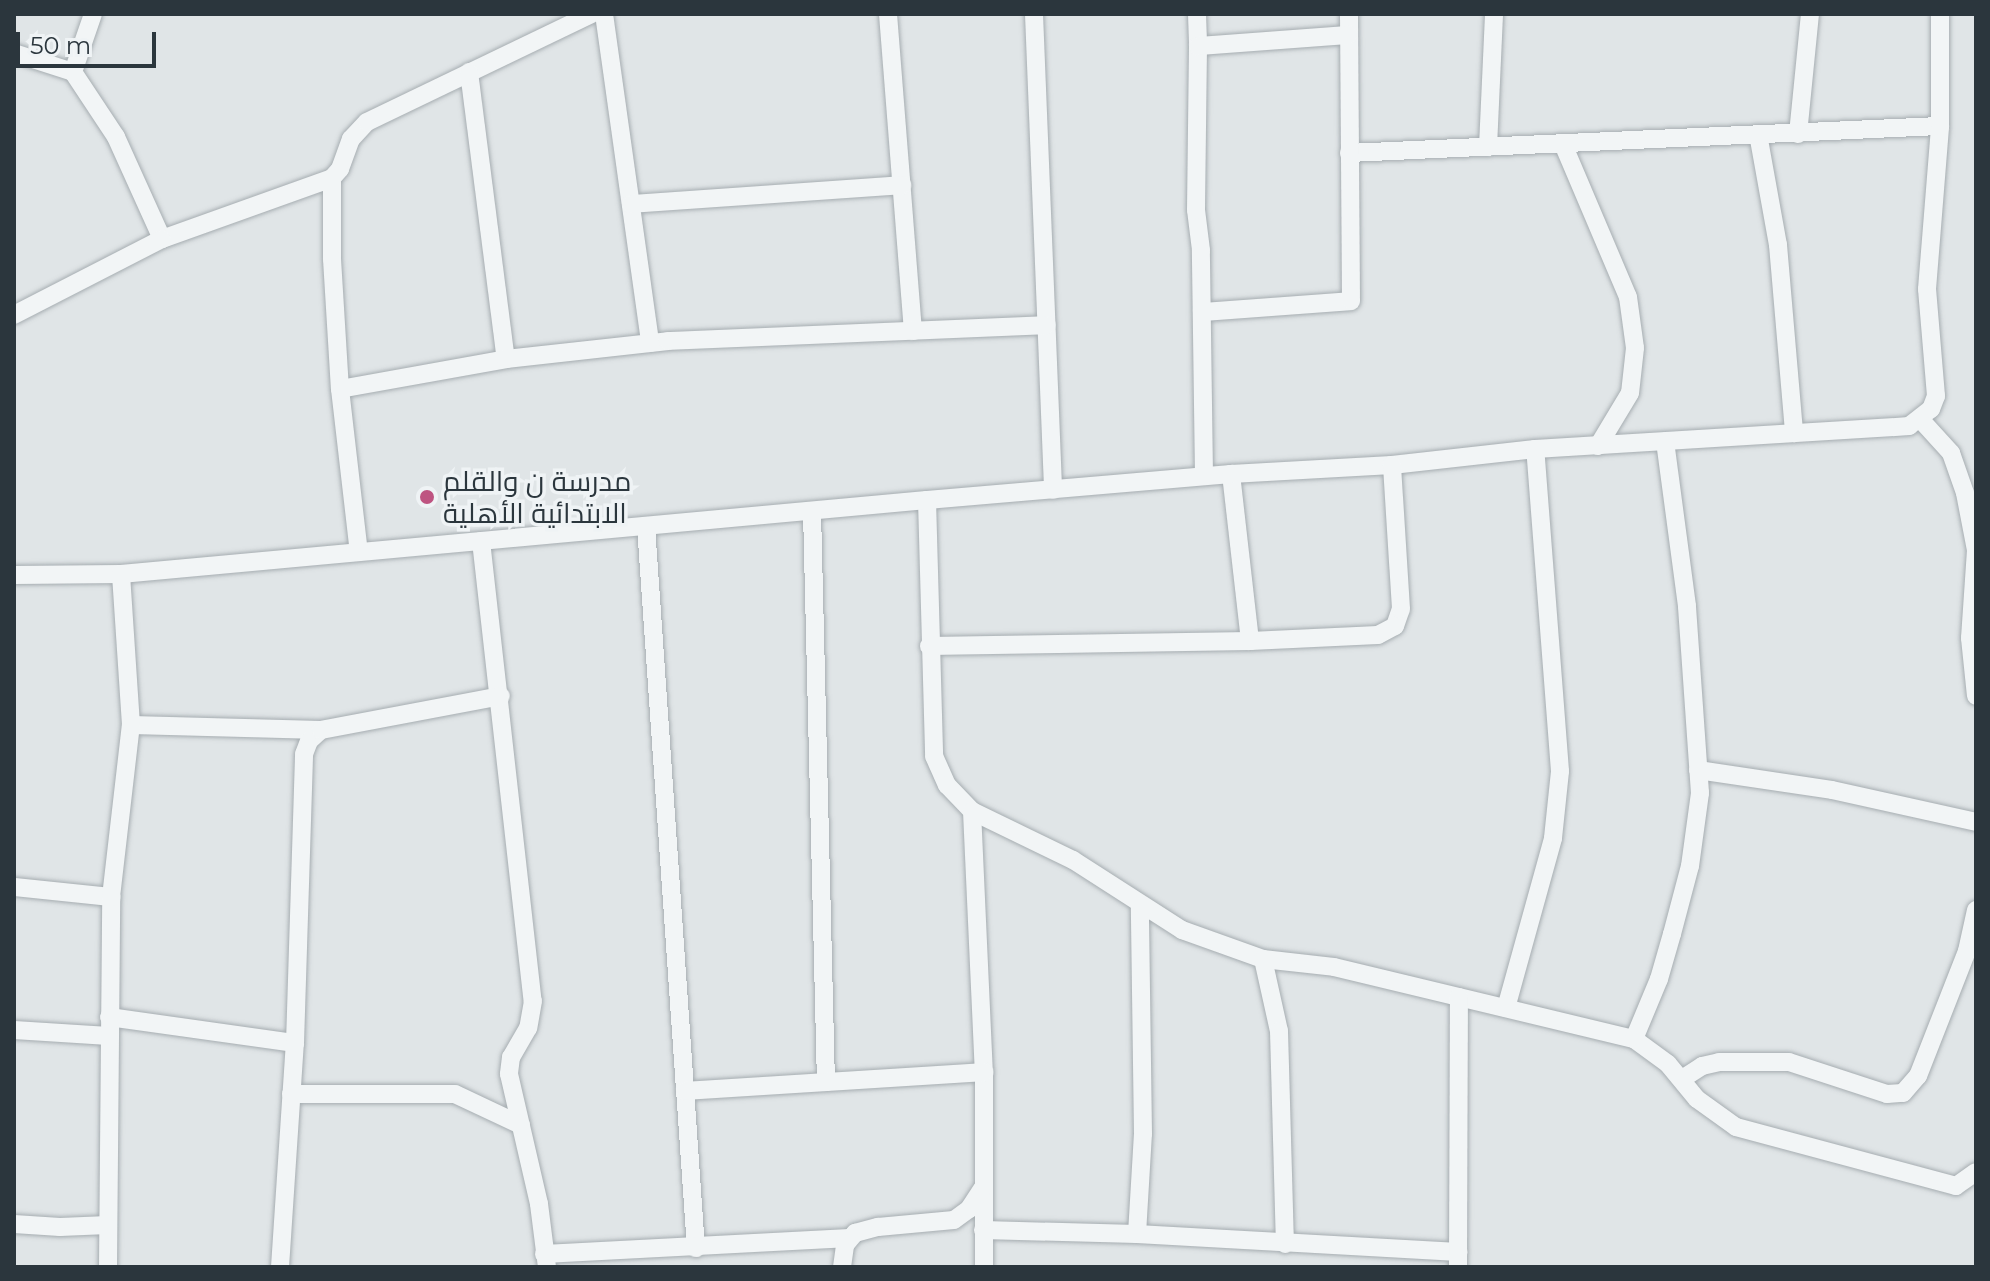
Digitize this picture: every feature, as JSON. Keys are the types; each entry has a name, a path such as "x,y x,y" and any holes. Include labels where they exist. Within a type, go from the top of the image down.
{"street":[{"path":"73,72 93,14"},
{"path":"359,552 340,389 332,259 332,178 361,127 591,14"},
{"path":"604,14 650,343"},
{"path":"888,14 913,331"},
{"path":"1034,14 1053,490"},
{"path":"1197,14 1196,210 1202,312 1204,476"},
{"path":"1202,312 1351,301 1349,14"},
{"path":"1488,147 1494,14"},
{"path":"1798,134 1810,14"},
{"path":"14,575 121,574 1204,476 1392,465 1535,449 1909,426 1921,420 1931,409 1936,396 1927,289 1940,126 1940,14"},
{"path":"1198,46 1349,35"},
{"path":"14,53 73,72 116,137 162,239"},
{"path":"469,72 506,359"},
{"path":"1349,153 1940,126"},
{"path":"1758,134 1778,245 1794,433"},
{"path":"1563,144 1628,297 1635,348 1630,393 1598,446"},
{"path":"14,315 162,239 332,178"},
{"path":"631,204 902,185"},
{"path":"340,389 506,359 650,343 1047,325"},
{"path":"1921,420 1951,453 1965,493 1976,550 1970,638 1976,696"},
{"path":"1634,1039 1659,979 1690,866 1698,823 1698,770 1687,606 1665,441"},
{"path":"1506,1008 1553,838 1560,771 1535,449"},
{"path":"929,646 1250,641 1378,635 1395,626 1402,588 1392,465"},
{"path":"1231,474 1250,641"},
{"path":"927,500 934,756 947,785 972,811 1073,860 1182,930 1263,959 1334,967 1634,1039 1653,1050 1697,1099 1736,1127 1956,1186 1976,1172"},
{"path":"812,511 826,1082"},
{"path":"646,526 696,1248"},
{"path":"481,541 501,696 533,1001 528,1028 509,1065 539,1204 546,1260 850,1238 866,1229 954,1220 969,1209 983,1186"},
{"path":"108,1267 111,897 131,725 121,574"},
{"path":"131,725 321,730 501,696"},
{"path":"280,1267 295,1043 304,754 309,741 321,730"},
{"path":"1698,770 1846,792 1976,822"},
{"path":"972,811 984,1072 984,1267"},
{"path":"14,887 111,897"},
{"path":"1137,1234 1143,1134 1140,905"},
{"path":"1682,1079 1702,1066 1719,1062 1776,1061 1802,1065 1887,1094 1910,1089 1959,972 1976,910"},
{"path":"1263,959 1279,1031 1285,1244"},
{"path":"983,1230 1137,1234 1458,1260 1459,997"},
{"path":"14,1030 109,1027 295,1043"},
{"path":"685,1091 984,1072"},
{"path":"291,1094 455,1094 521,1125"},
{"path":"14,1224 60,1227 108,1225"},
{"path":"842,1267 850,1238"}],"place":[{"name":"مدرسة ن والقلم الابتدائية الأهلية","path":"427,497"}]}
